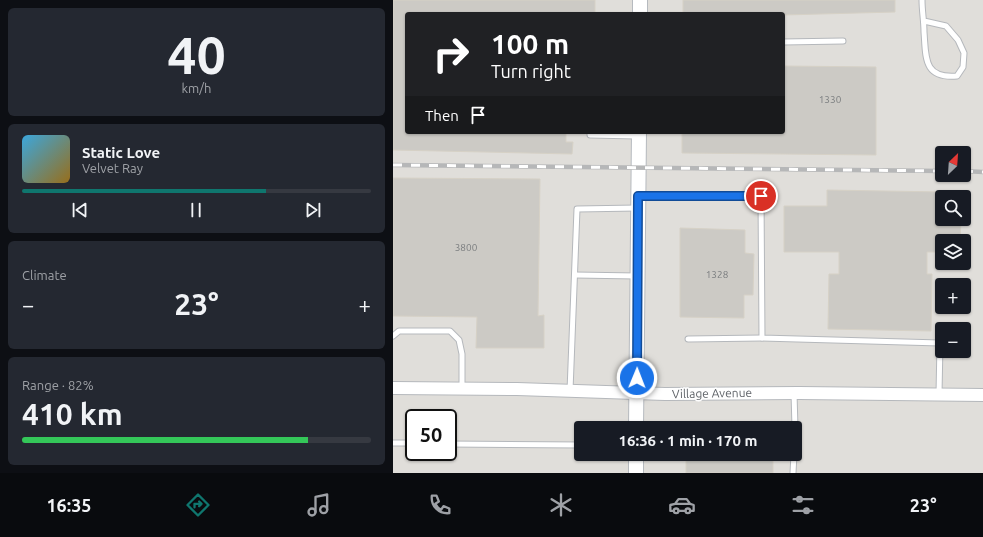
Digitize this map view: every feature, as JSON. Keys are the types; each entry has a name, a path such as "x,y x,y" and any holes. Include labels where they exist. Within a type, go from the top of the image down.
{"main road":[{"path":"640,0 640,12"},
{"path":"636,421 639,134"},
{"path":"636,461 636,473"}],"street":[{"name":"Village Avenue","path":"393,388 636,393 983,395"}],"lane":[{"path":"922,0 926,60 930,69 937,74 946,77 957,76 963,68 964,53 958,40 946,26 924,21"},
{"path":"785,42 843,41"},
{"path":"590,134 639,134"},
{"path":"570,391 577,209 638,202 761,196 762,338"},
{"path":"575,275 638,276"},
{"path":"393,336 399,331 450,332 459,340 462,354 462,389"},
{"path":"688,339 762,338 939,343 939,394"},
{"path":"793,393 795,421"},
{"path":"393,443 405,444"},
{"path":"457,444 574,445"},
{"path":"793,473 794,461"}],"shaded area":[{"path":"393,0 983,0 983,473 393,473"}],"building":[{"path":"393,0 595,0 595,12 405,12 405,134 566,134 566,142 573,142 572,154 393,150"},
{"path":"683,0 895,0 895,12 785,15 785,12 683,12"},
{"path":"785,66 876,67 876,155 682,153 682,134 785,134"},
{"path":"393,178 540,179 538,316 544,315 544,348 476,348 477,317 393,316"},
{"path":"827,190 935,192 935,226 961,226 960,234 935,234 935,252 927,252 927,274 932,274 931,331 828,329 829,274 839,274 839,252 784,252 784,206 827,206"},
{"path":"680,228 745,230 745,253 754,254 753,295 744,295 744,318 680,317"},
{"path":"686,461 773,461 773,473 686,473"}],"railway":[{"path":"393,165 935,171"},
{"path":"971,171 983,172"}],"route":[{"path":"637,378 638,196 761,196"}]}
